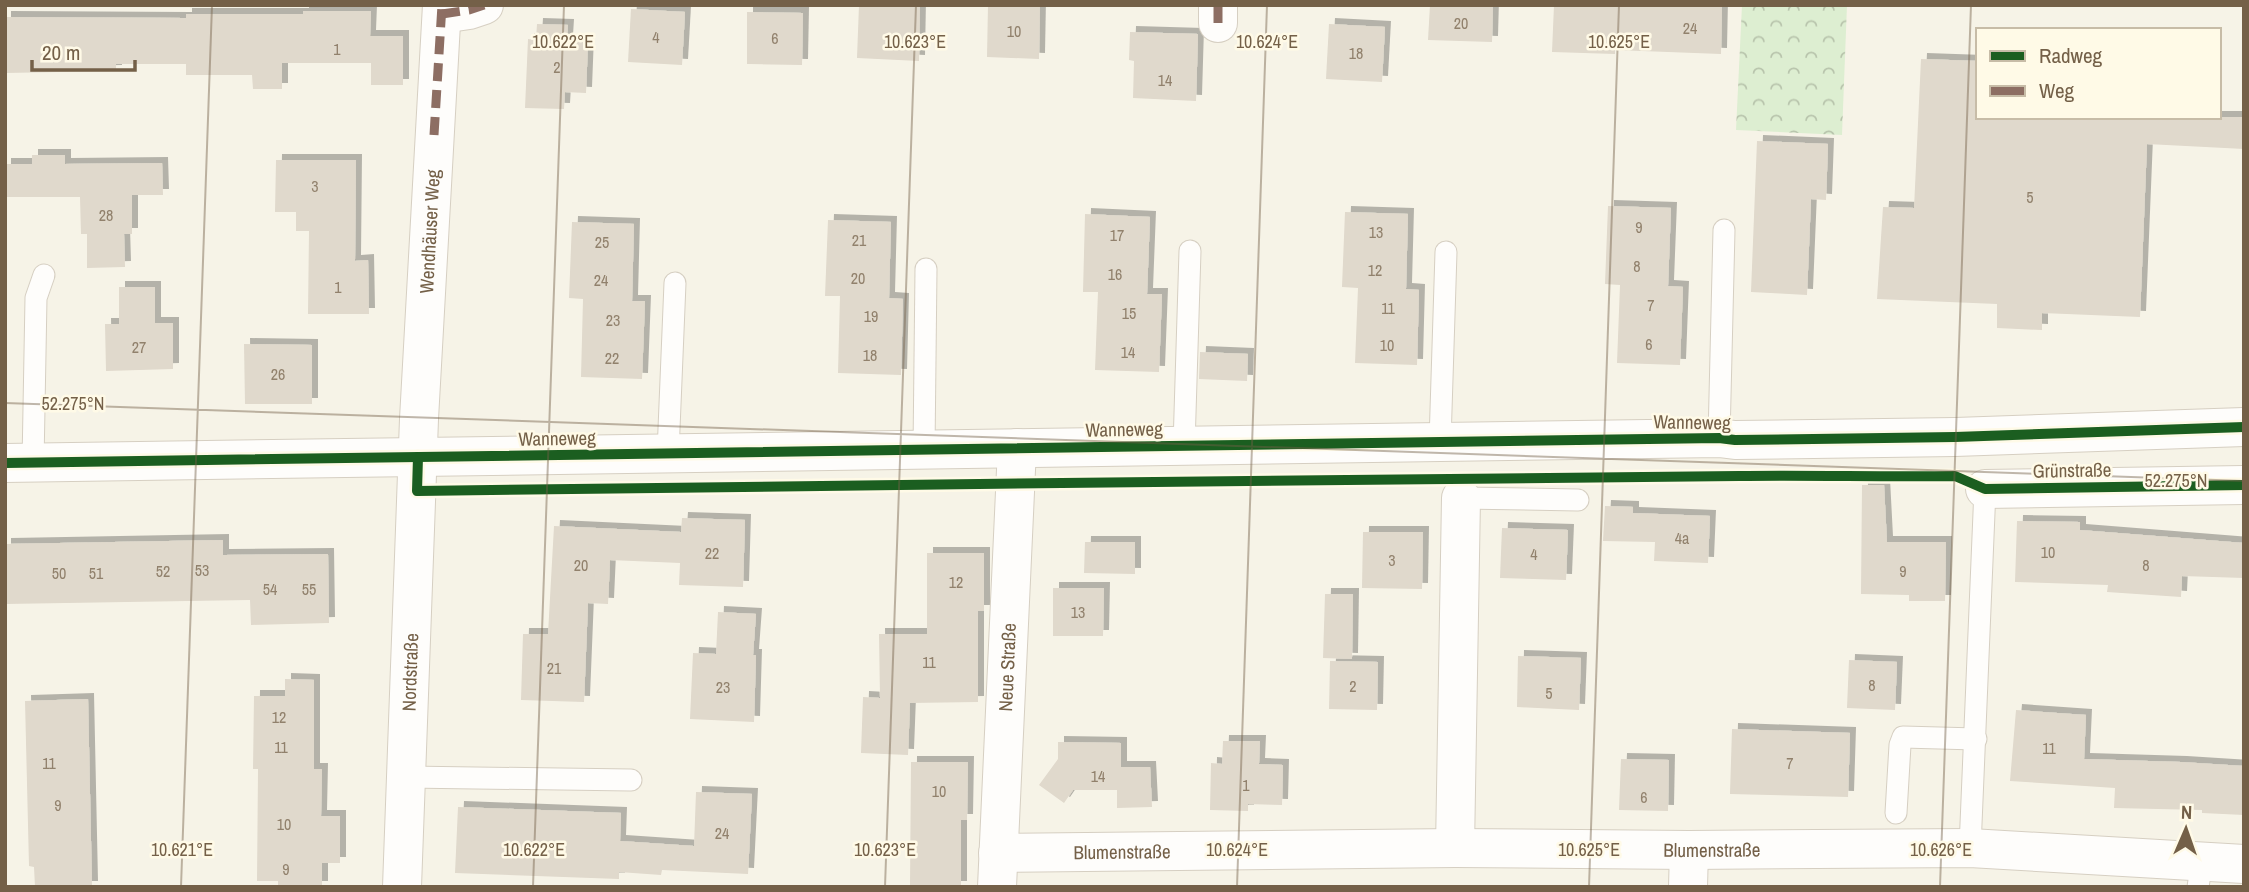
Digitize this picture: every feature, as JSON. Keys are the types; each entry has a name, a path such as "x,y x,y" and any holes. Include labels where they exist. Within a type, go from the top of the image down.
{"street":[{"path":"442,10 468,10 484,5"},
{"name":"Wendhäuser Weg","path":"418,457 433,135 442,10"},
{"name":"Wanneweg","path":"19,463 1719,438 1955,437 2244,427"},
{"name":"Neue Straße","path":"997,870 1017,448"},
{"name":"Nordstraße","path":"402,887 418,457"},
{"name":"Grünstraße","path":"1985,489 2244,485"},
{"path":"1455,848 1461,498"},
{"name":"Blumenstraße","path":"997,870 1455,848 1688,868 1970,848 2200,874 2244,864"}],"lane":[{"name":"Wanneweg","path":"1719,438 1724,230"},
{"name":"Wanneweg","path":"1184,446 1190,251"},
{"path":"1440,442 1446,252"},
{"path":"924,450 926,269"},
{"name":"Wanneweg","path":"19,463 36,298 44,275"},
{"path":"668,453 675,283"},
{"path":"1970,848 1985,489"},
{"path":"1461,498 1578,500"},
{"path":"1896,813 1900,745 1903,737 1976,739"},
{"path":"407,777 631,780"}],"green space":[{"path":"1742,5 1847,5 1842,135 1736,130"}],"building":[{"path":"859,5 920,5 919,61 857,58"},
{"path":"988,5 1040,5 1039,59 987,57"},
{"path":"1430,5 1493,5 1492,42 1428,40"},
{"path":"1554,5 1722,5 1721,54 1615,50 1615,54 1552,52"},
{"path":"631,9 685,12 682,65 628,62"},
{"path":"303,11 371,11 370,36 403,36 403,85 371,85 371,63 282,63 282,89 253,89 252,75 186,75 186,64 116,64 116,71 5,73 5,17 186,18 186,14 303,14"},
{"path":"747,12 803,13 802,65 747,64"},
{"path":"537,24 568,25 567,41 588,42 586,93 565,92 564,109 525,108 528,39 536,40"},
{"path":"1329,24 1385,27 1382,82 1326,79"},
{"path":"1130,32 1198,34 1196,101 1133,98 1134,61 1129,60"},
{"path":"1921,59 1976,61 1976,119 2244,117 2244,149 2147,144 2140,317 2042,313 2042,330 1997,328 1997,304 1877,299 1883,207 1914,208"},
{"path":"1757,141 1828,144 1826,200 1811,199 1807,295 1751,292"},
{"path":"32,155 65,155 65,164 162,163 163,195 132,195 132,234 124,234 125,267 87,268 87,234 81,234 80,197 5,197 5,164 32,164"},
{"path":"276,160 356,160 355,261 368,260 369,314 308,314 309,231 296,231 296,212 275,212"},
{"path":"1608,206 1671,208 1668,286 1683,287 1680,365 1617,363 1620,285 1605,284"},
{"path":"1345,212 1408,214 1406,289 1419,290 1417,365 1355,363 1358,288 1342,287"},
{"path":"1085,214 1150,217 1147,294 1162,294 1159,372 1095,370 1098,292 1083,292"},
{"path":"828,220 891,222 889,298 903,299 901,375 838,373 840,296 825,296"},
{"path":"572,222 634,224 632,301 645,301 642,379 581,377 583,299 569,298"},
{"path":"119,287 155,287 155,323 173,323 173,369 106,371 105,324 119,324"},
{"path":"244,344 312,345 312,404 245,404"},
{"path":"1200,352 1248,354 1247,381 1199,379"},
{"path":"1862,485 1884,485 1887,542 1946,542 1945,601 1909,601 1909,595 1861,594"},
{"path":"1605,506 1633,507 1633,513 1710,516 1708,563 1654,561 1655,542 1603,541"},
{"path":"682,518 745,520 743,587 679,585 680,563 610,560 608,604 588,603 584,702 521,700 523,634 548,634 554,526 681,532"},
{"path":"2017,521 2080,522 2080,530 2244,543 2244,578 2182,576 2181,597 2107,592 2108,585 2015,582"},
{"path":"1502,528 1568,530 1566,580 1500,578"},
{"path":"1363,532 1423,532 1422,589 1362,588"},
{"path":"223,540 223,555 328,554 329,623 251,625 250,600 5,604 5,544"},
{"path":"1085,542 1135,542 1135,574 1084,573"},
{"path":"927,553 984,553 984,611 978,611 978,702 910,703 908,755 861,753 863,697 880,698 879,634 927,634"},
{"path":"1053,588 1104,588 1103,636 1053,636"},
{"path":"1325,594 1353,594 1352,659 1323,658"},
{"path":"718,612 756,614 753,655 756,655 754,722 690,719 693,653 716,654"},
{"path":"1518,656 1581,658 1579,710 1517,707"},
{"path":"1849,660 1897,662 1895,710 1847,708"},
{"path":"1330,661 1378,662 1377,710 1329,709"},
{"path":"285,679 314,680 314,769 322,769 321,816 340,816 340,863 322,863 322,887 278,887 278,881 257,881 258,769 253,769 254,696 285,696"},
{"path":"88,699 92,887 35,887 34,867 29,866 25,701"},
{"path":"2016,710 2086,715 2084,759 2244,766 2244,815 2202,813 2202,810 2114,808 2115,788 2010,781"},
{"path":"1732,729 1850,733 1848,797 1730,794"},
{"path":"1223,741 1260,741 1259,764 1283,765 1282,805 1248,804 1248,811 1210,810 1211,763 1222,764"},
{"path":"1058,742 1121,743 1121,767 1150,767 1152,807 1117,808 1117,790 1073,790 1064,803 1039,785 1058,759"},
{"path":"1621,759 1669,760 1668,811 1619,810"},
{"path":"911,762 968,762 967,820 961,820 961,887 910,887"},
{"path":"696,792 752,794 748,874 662,870 661,875 619,872 619,879 455,873 458,807 621,813 620,841 694,846"}],"marked path":[{"path":"434,135 442,5"},
{"path":"442,14 484,5"},
{"path":"1218,5 1218,23"}],"cycle path":[{"path":"5,463 1719,438 1955,437 2244,427"},
{"path":"418,457 417,491 1766,476 1955,476 1985,489 2244,485"}]}
